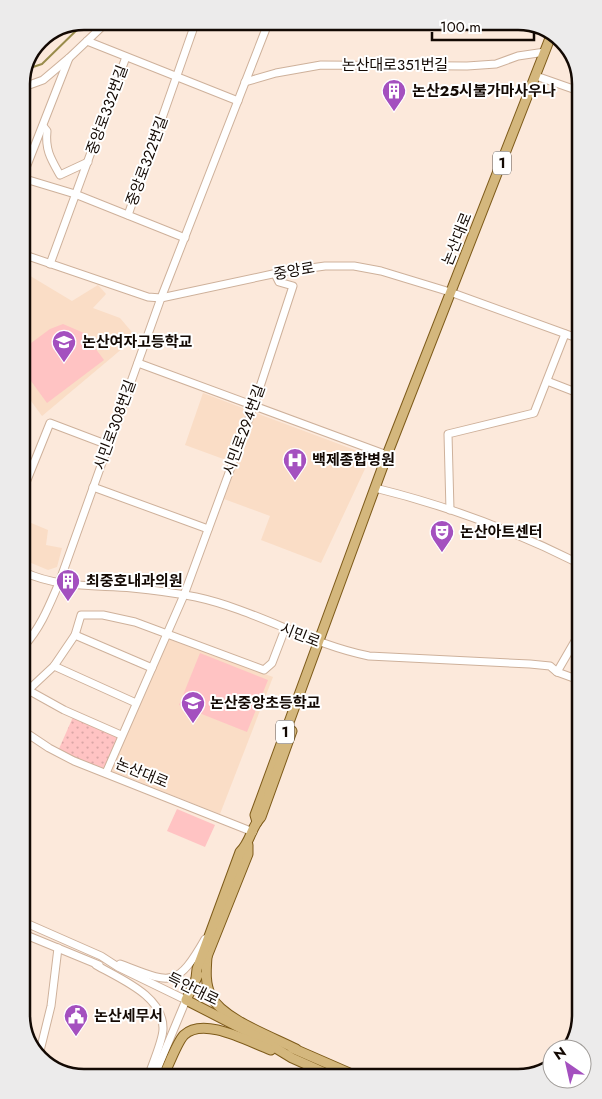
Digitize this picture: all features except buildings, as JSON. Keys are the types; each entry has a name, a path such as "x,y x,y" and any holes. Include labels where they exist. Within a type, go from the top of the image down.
{"main road":[{"name":"논산대로","path":"186,1000 207,957 248,854 248,845 257,822 255,815 375,488 550,40"},
{"name":"논산대로","path":"196,978 197,969 240,852 248,845"},
{"name":"1","path":"207,957 207,983 210,995 225,1014 296,1049"},
{"name":"득안대로","path":"186,1000 256,1036 292,1058 317,1069"},
{"path":"160,1069 182,1036 196,1029 206,1028 219,1030 292,1058"},
{"name":"득안대로","path":"256,1036 296,1049 341,1069"}],"street":[{"path":"30,85 43,80 99,30"},
{"name":"중앙로322번길","path":"185,238 128,215 193,30"},
{"path":"161,298 265,30"},
{"path":"87,41 238,101"},
{"name":"논산대로351번길","path":"245,82 276,73 321,65 467,66 496,64 518,56 546,52"},
{"name":"중앙로332번길","path":"50,264 126,57"},
{"path":"30,158 69,58"},
{"path":"536,76 572,89"},
{"name":"중앙로332번길","path":"43,126 48,131 46,144 50,156 60,175 88,162"},
{"path":"30,180 75,194 128,215"},
{"name":"중앙로","path":"30,257 148,297 161,298 275,274 325,266 354,266 381,270 450,292 572,336"},
{"name":"시민로294번길","path":"106,773 121,735 184,595 254,405 293,286 279,282 275,274"},
{"name":"시민로308번길","path":"30,640 46,616 59,583 161,298"},
{"path":"450,510 448,434 534,414 565,334"},
{"name":"시민로308번길","path":"138,363 254,405"},
{"path":"547,381 572,391"},
{"path":"254,405 388,455"},
{"path":"30,473 50,423 108,446"},
{"name":"시민로308번길","path":"93,487 208,529"},
{"path":"375,488 450,510 534,541 572,560"},
{"name":"시민로","path":"30,574 59,583 133,588 198,598 229,607 345,651 369,656 550,666 557,672 572,677"},
{"path":"30,688 54,666 75,635 81,615 103,615 135,622 264,670 272,663 284,629"},
{"path":"75,635 152,668"},
{"path":"557,672 572,646"},
{"path":"54,666 136,703"},
{"path":"30,694 121,735"},
{"name":"논산대로","path":"30,735 74,761 253,832"},
{"name":"득안대로","path":"30,925 101,956 118,967 186,1000"},
{"path":"101,956 157,978 172,978 188,967 213,925"},
{"name":"득안대로","path":"30,937 96,965 118,967"},
{"path":"41,1048 51,1006 58,948"},
{"path":"96,965 140,992 154,1003 161,1016 163,1030 156,1069"},
{"name":"논산대로","path":"158,1069 186,1000"}],"shaded area":[{"name":"논산여자고등학교","path":"30,276 72,301 98,285 106,294 93,308 120,318 136,337 42,416 30,400"},
{"path":"63,324 84,333 104,360 47,403 30,380 30,344 50,329"},
{"name":"백제종합병원","path":"203,393 371,456 321,563 261,540 270,516 224,499 237,464 185,445"},
{"path":"30,522 48,530 46,545 62,548 57,567 48,570 30,562"},
{"name":"논산중앙초등학교","path":"169,639 273,677 220,814 111,771"},
{"path":"200,653 268,680 247,732 179,705"},
{"path":"73,717 118,737 104,770 58,751"},
{"path":"177,809 215,825 205,847 167,831"}],"waterway":[{"path":"33,67 42,64 77,30"}],"place":[{"name":"논산25시불가마사우나","path":"394,112"},
{"name":"논산여자고등학교","path":"64,363"},
{"name":"백제종합병원","path":"295,481"},
{"name":"논산아트센터","path":"442,553"},
{"name":"최중호내과의원","path":"68,602"},
{"name":"논산중앙초등학교","path":"193,724"},
{"name":"논산세무서","path":"76,1037"}]}
